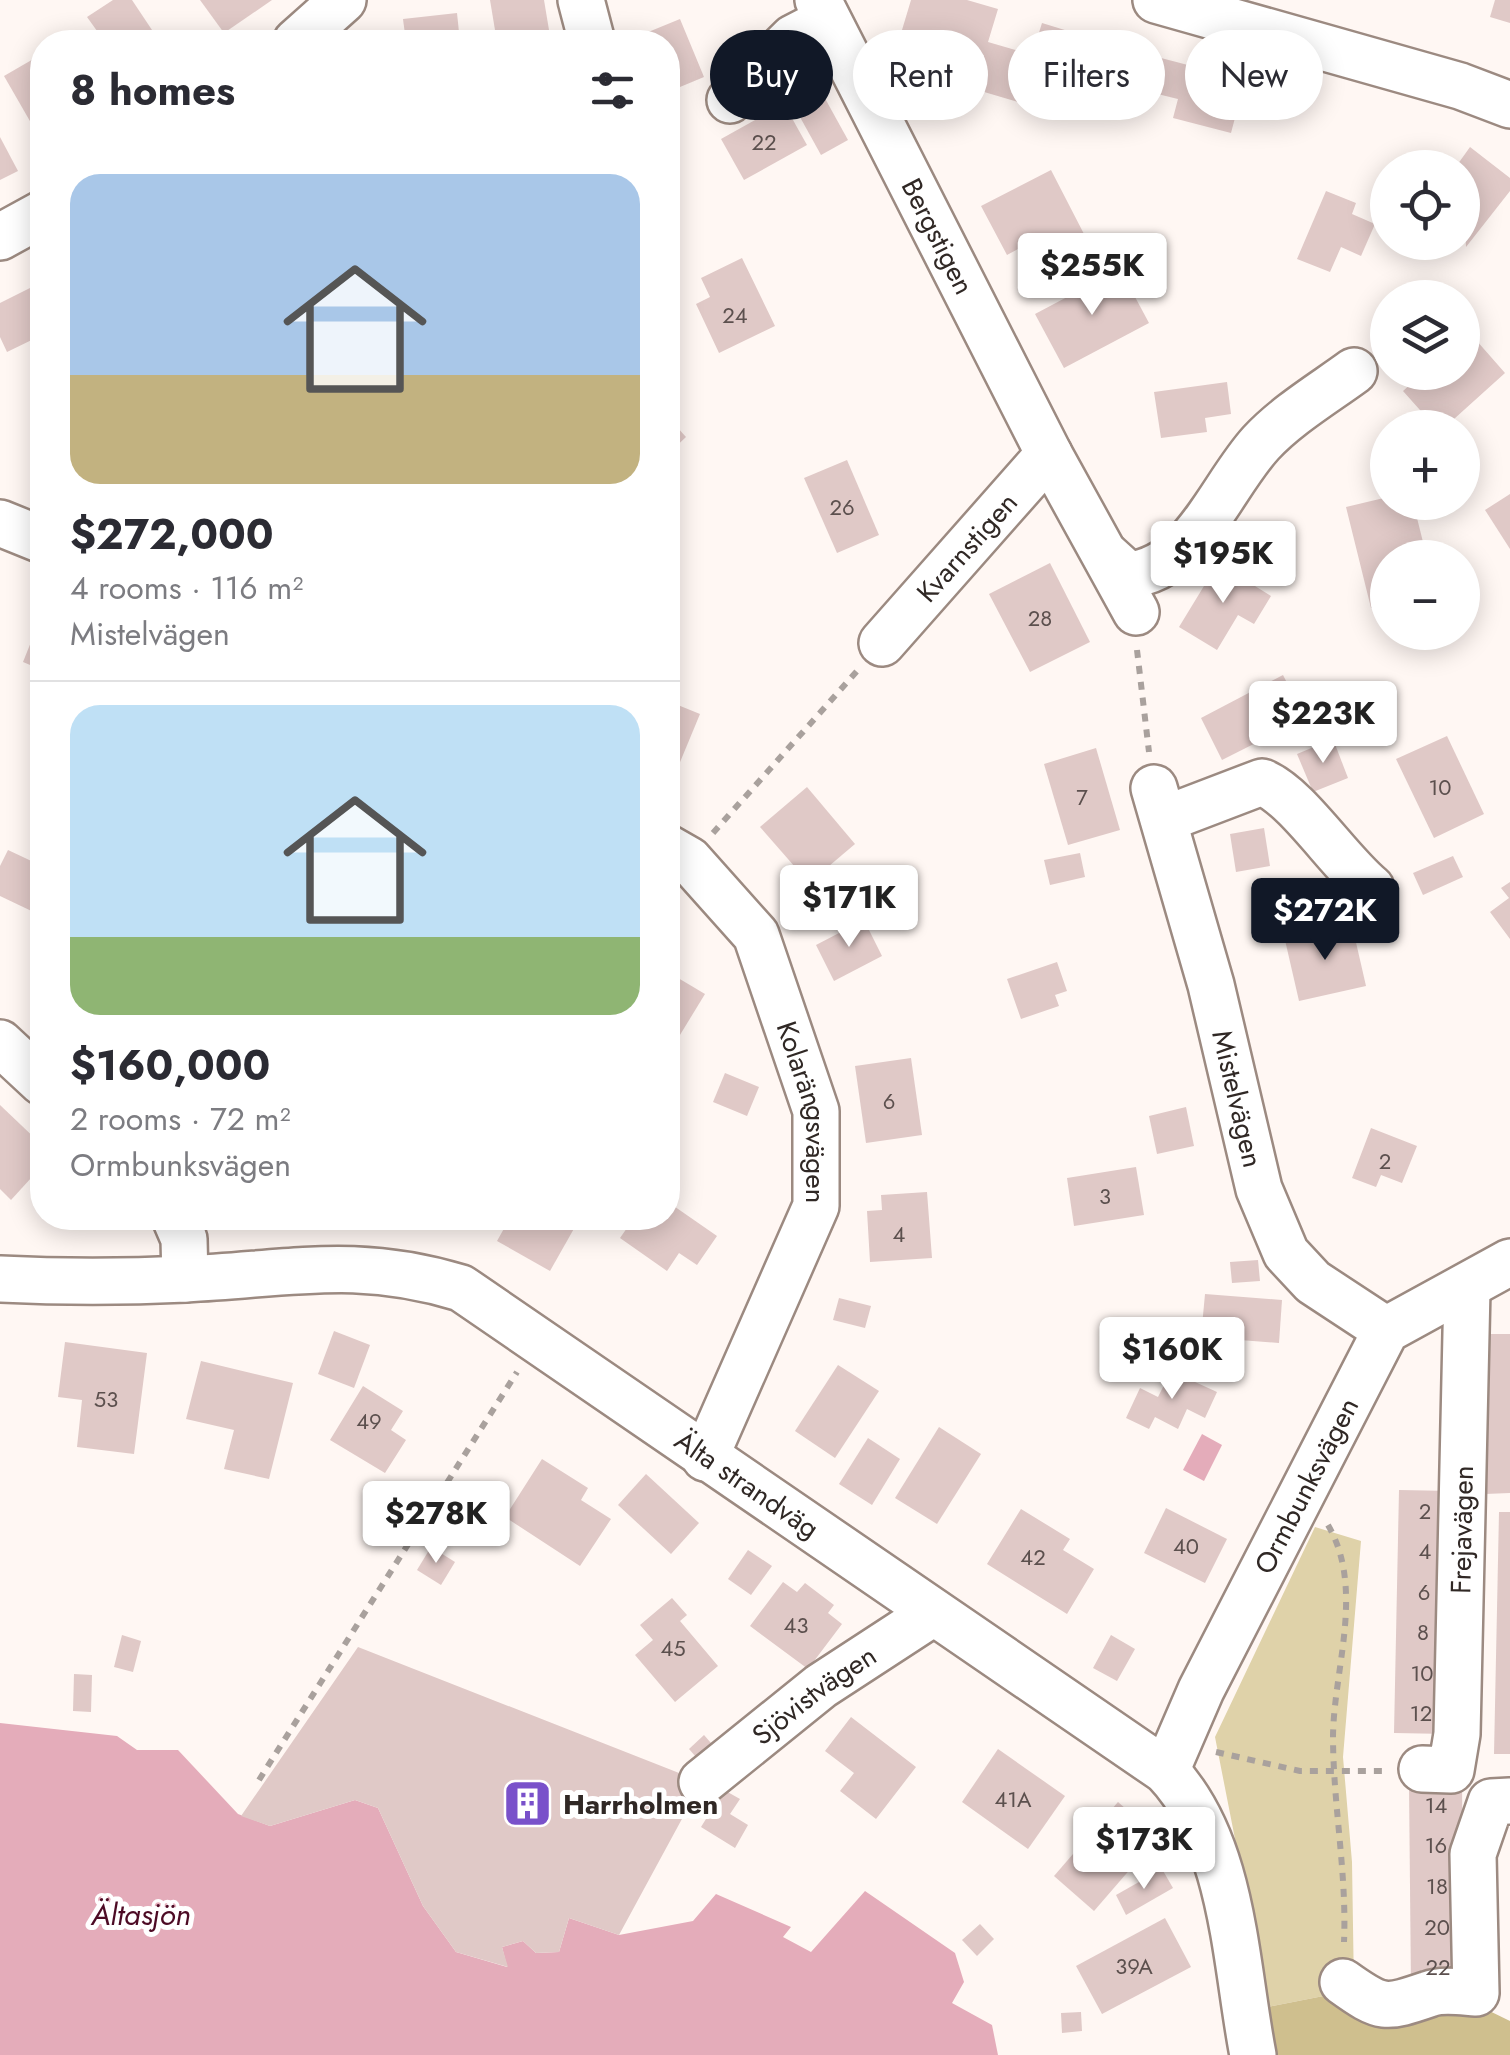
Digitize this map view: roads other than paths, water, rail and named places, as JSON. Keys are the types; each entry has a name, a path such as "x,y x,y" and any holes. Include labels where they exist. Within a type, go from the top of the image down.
{"street":[{"path":"313,30 342,0"},
{"path":"582,0 589,30"},
{"path":"1156,0 1460,86 1510,105"},
{"name":"Bergstigen","path":"802,30 822,11 1048,454 1136,612"},
{"path":"0,237 30,221"},
{"path":"1108,556 1128,575 1155,573 1180,554 1264,438 1354,371"},
{"name":"Kvarnstigen","path":"882,643 1048,454"},
{"path":"0,523 30,535"},
{"name":"Mistelvägen","path":"1371,888 1337,858 1288,800 1262,782 1160,804 1211,985 1259,1189 1286,1253 1313,1282 1386,1330"},
{"name":"Kolarängsvägen","path":"680,856 756,935 816,1111 816,1206 705,1458"},
{"path":"0,1043 30,1071"},
{"path":"180,1230 185,1279"},
{"path":"1386,1330 1510,1262"},
{"name":"Älta strandväg","path":"0,1279 185,1279 333,1267 408,1272 461,1288 1166,1771 1187,1793 1214,1853 1254,2055"},
{"name":"Frejavägen","path":"1436,1770 1457,1734 1467,1289"},
{"name":"Ormbunksvägen","path":"1166,1771 1200,1690 1386,1330"},
{"name":"Sjövistvägen","path":"702,1782 822,1686 933,1613"},
{"path":"1342,1982 1372,2003 1388,2006 1432,1992 1476,1992 1474,1854 1491,1802 1510,1802"}],"water":[{"path":"1202,1434 1222,1445 1204,1481 1183,1470"},
{"name":"Ältasjön","path":"0,1723 117,1736 137,1750 178,1750 238,1814 270,1826 355,1800 378,1808 423,1906 456,1952 507,1967 502,1947 523,1941 536,1953 559,1952 569,1918 619,1935 693,1921 716,1894 791,1927 783,1937 811,1952 865,1891 955,1953 964,1982 952,2003 992,2025 998,2055 0,2055"}],"place":[{"name":"Harrholmen","path":"528,1804"}]}
